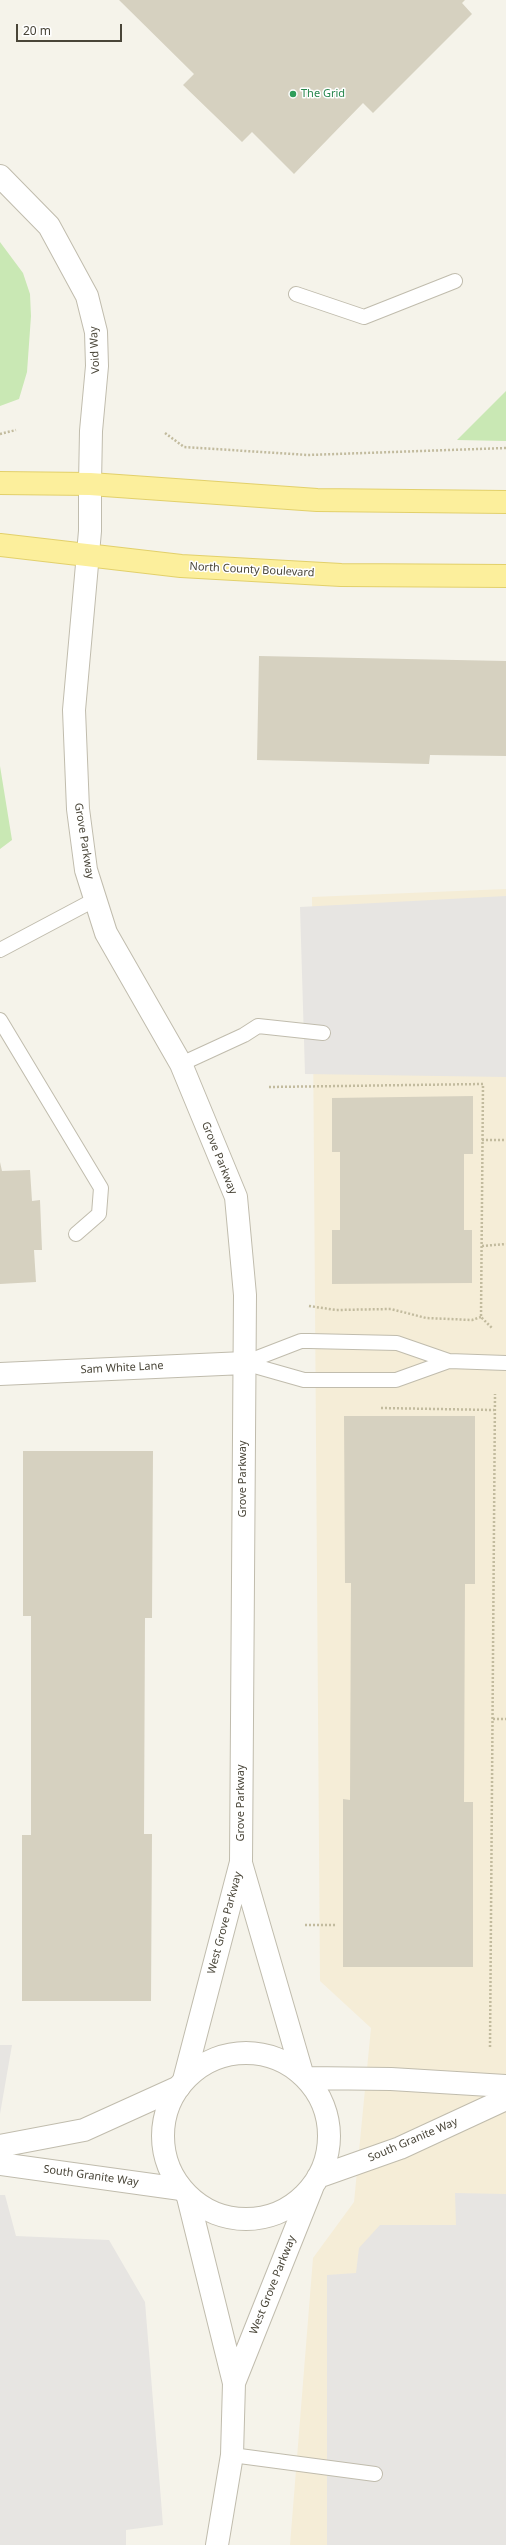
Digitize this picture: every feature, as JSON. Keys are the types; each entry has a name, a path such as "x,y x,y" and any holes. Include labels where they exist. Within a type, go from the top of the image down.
{"main road":[{"path":"0,482 90,484 317,500 506,502"},
{"name":"North County Boulevard","path":"0,545 181,566 341,575 506,576"}],"street":[{"name":"Void Way","path":"0,176 48,226 87,296 96,332 97,366 91,431 90,531"},
{"name":"Grove Parkway","path":"90,531 74,710 78,809 86,870 106,933 181,1064 236,1197 245,1295 241,1862"},
{"name":"Sam White Lane","path":"0,1374 244,1363"},
{"name":"West Grove Parkway","path":"234,2383 315,2183 326,2162 329,2125 321,2097 304,2075 241,1862"},
{"name":"West Grove Parkway","path":"182,2083 241,1862"},
{"path":"0,2146 84,2130 182,2083 216,2058 245,2052 277,2058 304,2075 506,2086"},
{"path":"182,2083 168,2104 162,2136 168,2165 185,2193 212,2213 247,2220 275,2215 300,2200 315,2183"},
{"name":"South Granite Way","path":"315,2183 400,2148 506,2099"},
{"name":"South Granite Way","path":"0,2164 185,2193"},
{"name":"West Grove Parkway","path":"185,2193 234,2383 232,2455 217,2545"}],"lane":[{"path":"296,294 364,317 455,280"},
{"path":"0,950 96,899"},
{"path":"0,1020 101,1188 99,1214 76,1234"},
{"path":"181,1064 244,1035 258,1026 323,1033"},
{"path":"244,1363 301,1341 397,1343 449,1361 506,1363"},
{"path":"244,1363 304,1380 396,1380 449,1361"},
{"path":"232,2455 375,2474"}],"path":[{"path":"0,434 16,430"},
{"path":"165,433 184,447 308,454 506,448"},
{"path":"269,1087 483,1084 481,1317 492,1328"},
{"path":"482,1140 506,1140"},
{"path":"482,1246 506,1244"},
{"path":"310,1306 336,1310 390,1309 426,1318 472,1320 481,1317"},
{"path":"490,2047 495,1394"},
{"path":"378,1408 494,1410"},
{"path":"493,1719 506,1719"},
{"path":"305,1925 338,1926"}],"shaded area":[{"path":"506,889 506,2545 290,2545 313,2258 354,2202 371,2028 320,1981 312,897"},
{"path":"506,896 506,1077 305,1074 300,907"},
{"path":"0,2045 12,2045 0,2114"},
{"path":"455,2193 506,2194 506,2545 327,2545 327,2275 356,2273 359,2248 380,2225 456,2225"},
{"path":"0,2195 5,2195 16,2236 109,2240 145,2302 163,2525 126,2530 126,2545 0,2545"}],"green space":[{"path":"0,242 23,273 30,294 31,316 27,372 19,399 0,406"},
{"path":"506,391 506,441 457,440"},
{"path":"0,766 12,840 0,849"}],"building":[{"name":"The Grid","path":"119,0 465,0 462,3 472,14 373,113 363,103 294,174 252,132 242,142 183,85 194,74"},
{"path":"259,656 506,661 506,756 430,755 429,764 257,760"},
{"path":"473,1096 473,1154 464,1154 464,1230 472,1230 472,1283 332,1284 332,1230 340,1230 340,1152 332,1152 332,1098"},
{"path":"0,1162 2,1171 30,1170 32,1201 40,1200 42,1250 34,1250 36,1282 0,1284"},
{"path":"344,1416 475,1416 475,1584 465,1584 464,1802 473,1802 473,1967 343,1967 343,1799 350,1800 351,1583 345,1583"},
{"path":"23,1451 153,1451 152,1618 145,1618 144,1834 152,1834 151,2001 22,2001 22,1835 31,1835 31,1616 23,1616"}],"place":[{"name":"The Grid","path":"293,94"}]}
